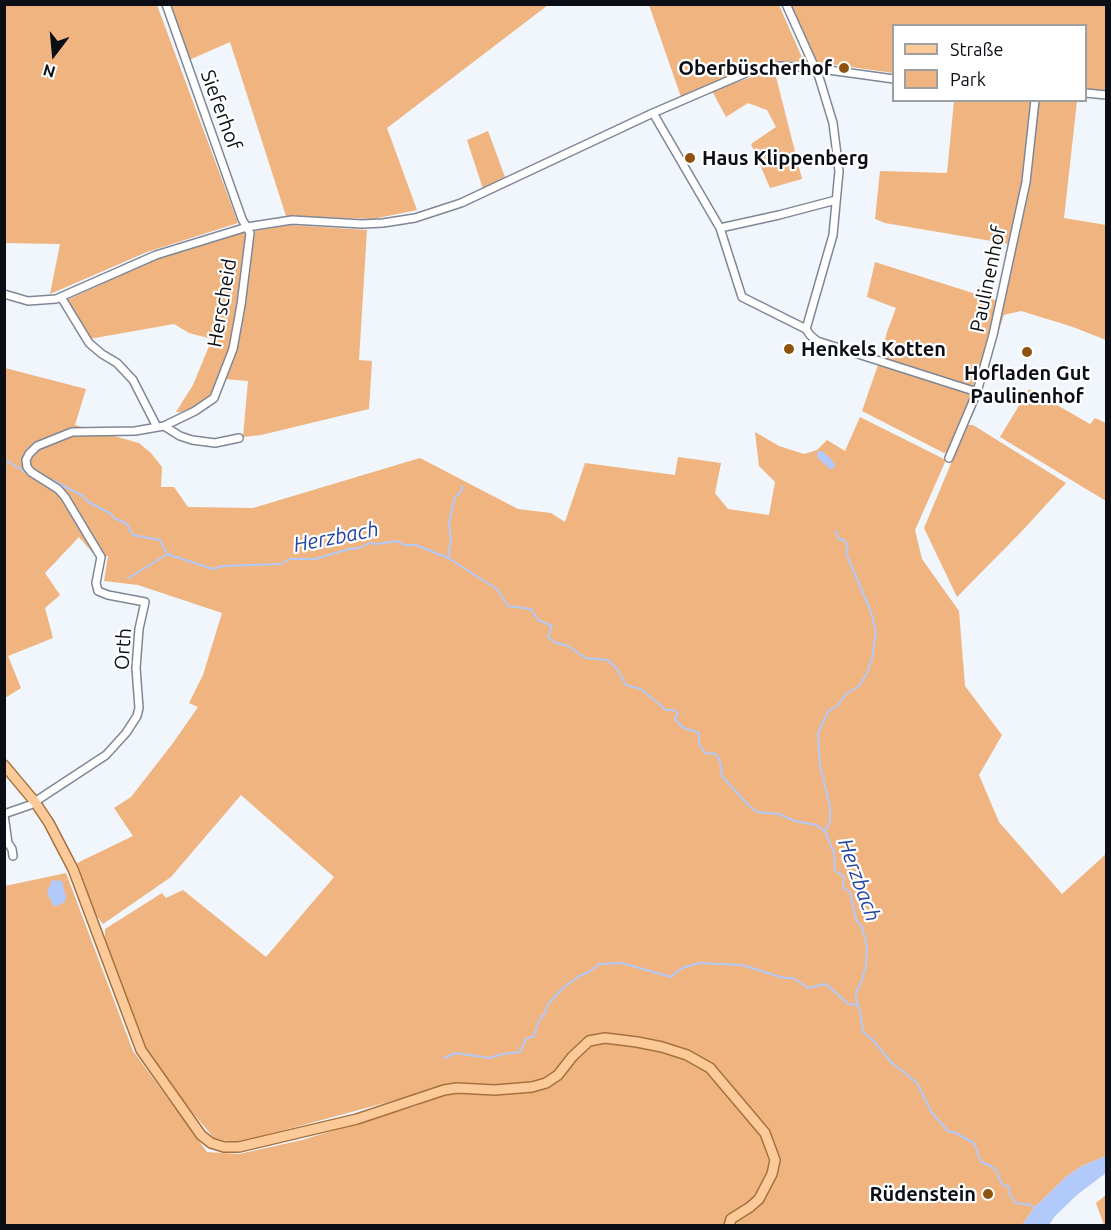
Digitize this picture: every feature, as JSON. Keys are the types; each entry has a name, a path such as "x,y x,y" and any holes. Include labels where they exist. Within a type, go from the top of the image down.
{"main road":[{"path":"4,765 35,802 57,837 73,869 141,1050 201,1135 212,1143 224,1147 238,1147 357,1119 444,1090 532,1087 546,1083 558,1075 580,1048 589,1041 605,1038 637,1042 679,1052 705,1064 719,1077 765,1133 775,1160 772,1174 759,1199 731,1219 729,1226"}],"street":[{"name":"Sieferhof","path":"166,4 247,226"},
{"path":"786,4 819,77 832,123 839,171 833,235 806,328"},
{"path":"4,294 28,301 45,301 61,297 156,255 247,226 292,220 337,224 383,224 415,218 461,203 653,113 753,70 781,66 814,68 892,79"},
{"path":"1087,93 1107,95"},
{"name":"Paulinenhof","path":"949,458 977,392 993,335 1026,182 1035,102"},
{"path":"653,113 720,228 742,297 806,328 817,341 977,392"},
{"path":"720,228 836,200"},
{"name":"Herscheid","path":"64,497 58,489 27,467 29,454 37,446 72,432 135,431 161,427 195,411 214,398 233,349 250,232 247,226"},
{"path":"61,297 89,343 117,363 133,380 161,427 192,440 215,443 239,438"},
{"name":"Orth","path":"35,802 106,754 126,733 137,716 139,708 136,668 139,629 145,602 99,591 96,583 101,557 64,497"},
{"path":"13,856 8,843 4,814 35,802"}],"green space":[{"path":"5,4 157,5 238,223 147,252 50,294 60,244 5,243"},
{"path":"169,5 548,5 387,128 417,210 373,219 286,216 230,42 189,60"},
{"path":"649,5 779,5 804,62 779,61 755,67 681,97"},
{"path":"790,5 1106,5 1106,91 1087,89 1087,24 892,24 892,73 816,62"},
{"path":"775,73 802,179 770,188 751,144 776,127 767,110 748,103 726,117 712,91 757,75"},
{"path":"954,102 1032,102 1023,183 1009,244 885,223 875,219 880,171 947,173"},
{"path":"1038,102 1077,102 1064,218 1106,225 1106,340 1021,311 1004,315 991,354 1028,184"},
{"path":"488,131 505,177 483,189 467,140"},
{"path":"291,225 367,230 359,360 372,361 369,409 261,435 243,437 248,381 224,379 237,348 255,231"},
{"path":"243,232 248,237 231,346 211,394 204,403 176,412 193,385 212,339 189,333 174,324 89,339 67,300 158,258"},
{"path":"875,262 998,301 973,387 880,359 896,308 867,297"},
{"path":"879,362 976,392 951,449 944,453 862,411"},
{"path":"5,368 86,389 75,425 139,443 162,467 161,487 174,487 188,507 253,508 420,458 518,509 551,513 565,522 585,463 675,475 678,457 721,463 715,493 728,509 769,515 775,482 759,466 755,432 779,446 804,454 817,450 827,440 845,451 860,417 946,460 915,530 922,559 959,611 965,686 1002,735 979,775 999,822 1062,894 1106,854 1106,1156 1080,1167 1066,1177 1034,1208 1022,1225 5,1225 5,886 66,873 133,1051 207,1152 239,1154 302,1140 419,1105 422,1093 236,1143 214,1138 176,1093 144,1044 105,942 105,929 162,893 166,898 183,890 266,957 334,877 241,795 171,877 103,924 96,915 77,863 133,836 114,808 131,797 198,707 189,703 203,675 222,613 138,585 104,581 108,556 97,558 79,537 45,573 60,595 45,608 53,638 8,656 21,688 5,698"},
{"path":"1029,389 1090,424 1095,418 1106,423 1106,501 1000,437"},
{"path":"967,425 973,425 1066,483 957,597 924,528"},
{"path":"1106,1195 1106,1225 1104,1225 1096,1203"}],"water":[{"path":"819,451 831,459 835,465 833,469 818,458"},
{"path":"52,880 62,881 66,897 65,902 54,907 47,893"},
{"path":"1106,1156 1106,1173 1078,1194 1049,1225 1022,1225 1034,1208 1066,1177 1080,1167"}],"waterway":[{"name":"Herzbach","path":"4,459 30,475"},
{"name":"Herzbach","path":"54,481 127,524 133,535 160,540 167,554 213,569 223,566 281,564 290,559 315,559 360,548 369,543 397,541 404,545 416,545 448,558 497,589 508,606 531,609 538,620 552,626 548,637 556,643 566,645 586,658 608,660 617,669 626,685 641,689 666,710 674,710 678,713 675,719 682,727 699,733 699,744 705,753 716,754 720,761 722,776 749,806 757,812 779,814 795,821 816,825 825,831 834,853 835,871 844,876 843,888 850,892 856,920 862,927 867,947 866,965 855,995 863,1032 873,1040 891,1062 917,1083 932,1113 949,1132 954,1132 974,1143 981,1162 997,1171 1003,1185 1009,1187 1010,1195 1016,1203 1031,1205 1036,1209"},
{"path":"448,557 451,540 449,522 455,497 461,492 462,486"},
{"path":"825,831 830,821 830,807 820,765 818,734 828,711 837,706 846,694 859,686 867,673 876,632 871,612 846,553 848,547 844,540 838,539 836,531"},
{"path":"128,578 166,555"},
{"path":"444,1058 456,1053 489,1058 520,1052 526,1039 534,1036 539,1020 548,1004 562,989 599,964 622,963 671,977 682,968 699,963 742,965 784,978 793,978 808,988 826,984 848,1004 857,1005"}],"place":[{"name":"Oberbüscherhof","path":"844,68"},
{"name":"Haus Klippenberg","path":"690,158"},
{"name":"Henkels Kotten","path":"789,349"},
{"name":"Hofladen Gut Paulinenhof","path":"1027,352"},
{"name":"Rüdenstein","path":"988,1194"}]}
